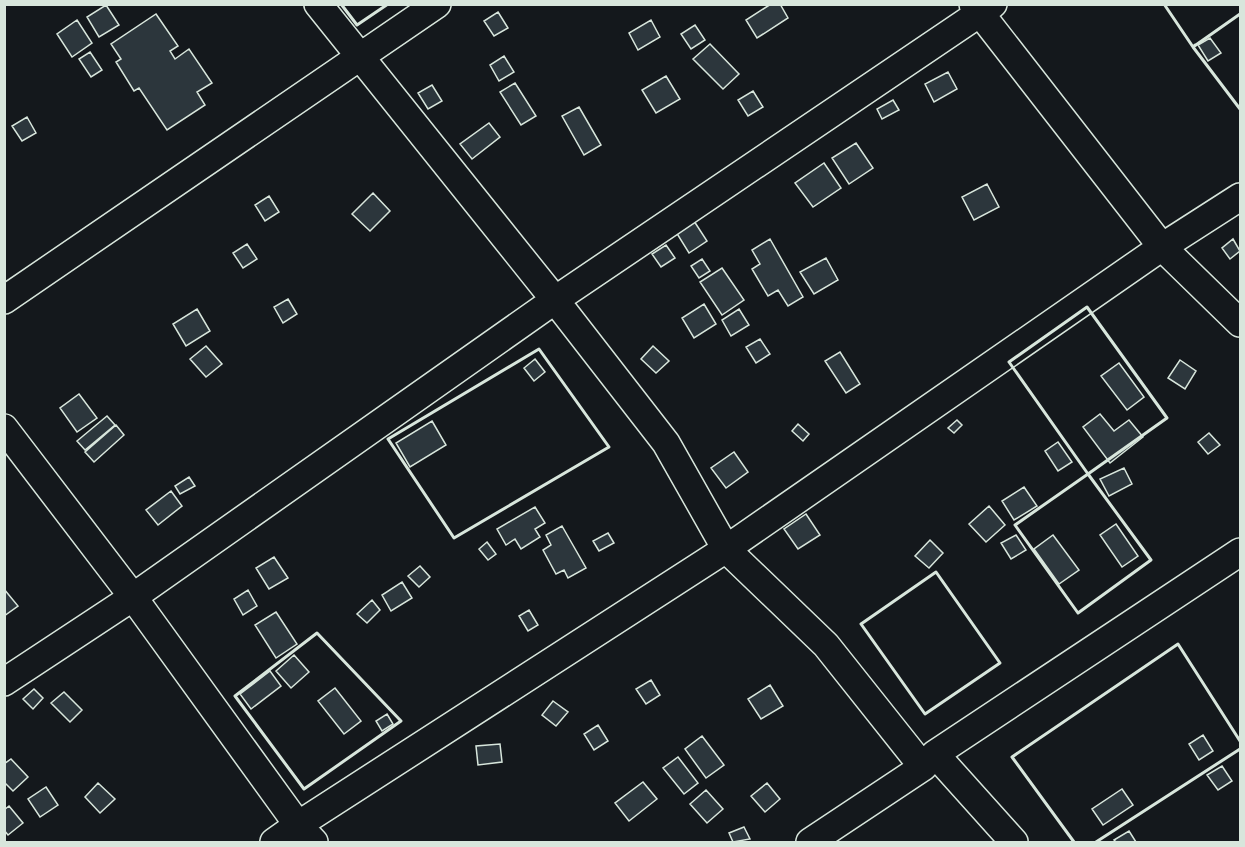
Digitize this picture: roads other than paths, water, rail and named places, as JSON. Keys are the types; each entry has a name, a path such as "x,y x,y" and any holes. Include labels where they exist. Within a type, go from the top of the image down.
{"street":[{"path":"318,4 555,300 666,443 726,549 826,645 929,760 1014,843"},
{"path":"4,300 437,4"},
{"path":"4,682 133,597 555,300 982,7 1162,247 1240,323"},
{"path":"274,843 306,834 726,549 1162,247 1240,197"},
{"path":"4,428 133,597 306,834"},
{"path":"810,843 929,760 1240,552"}]}
